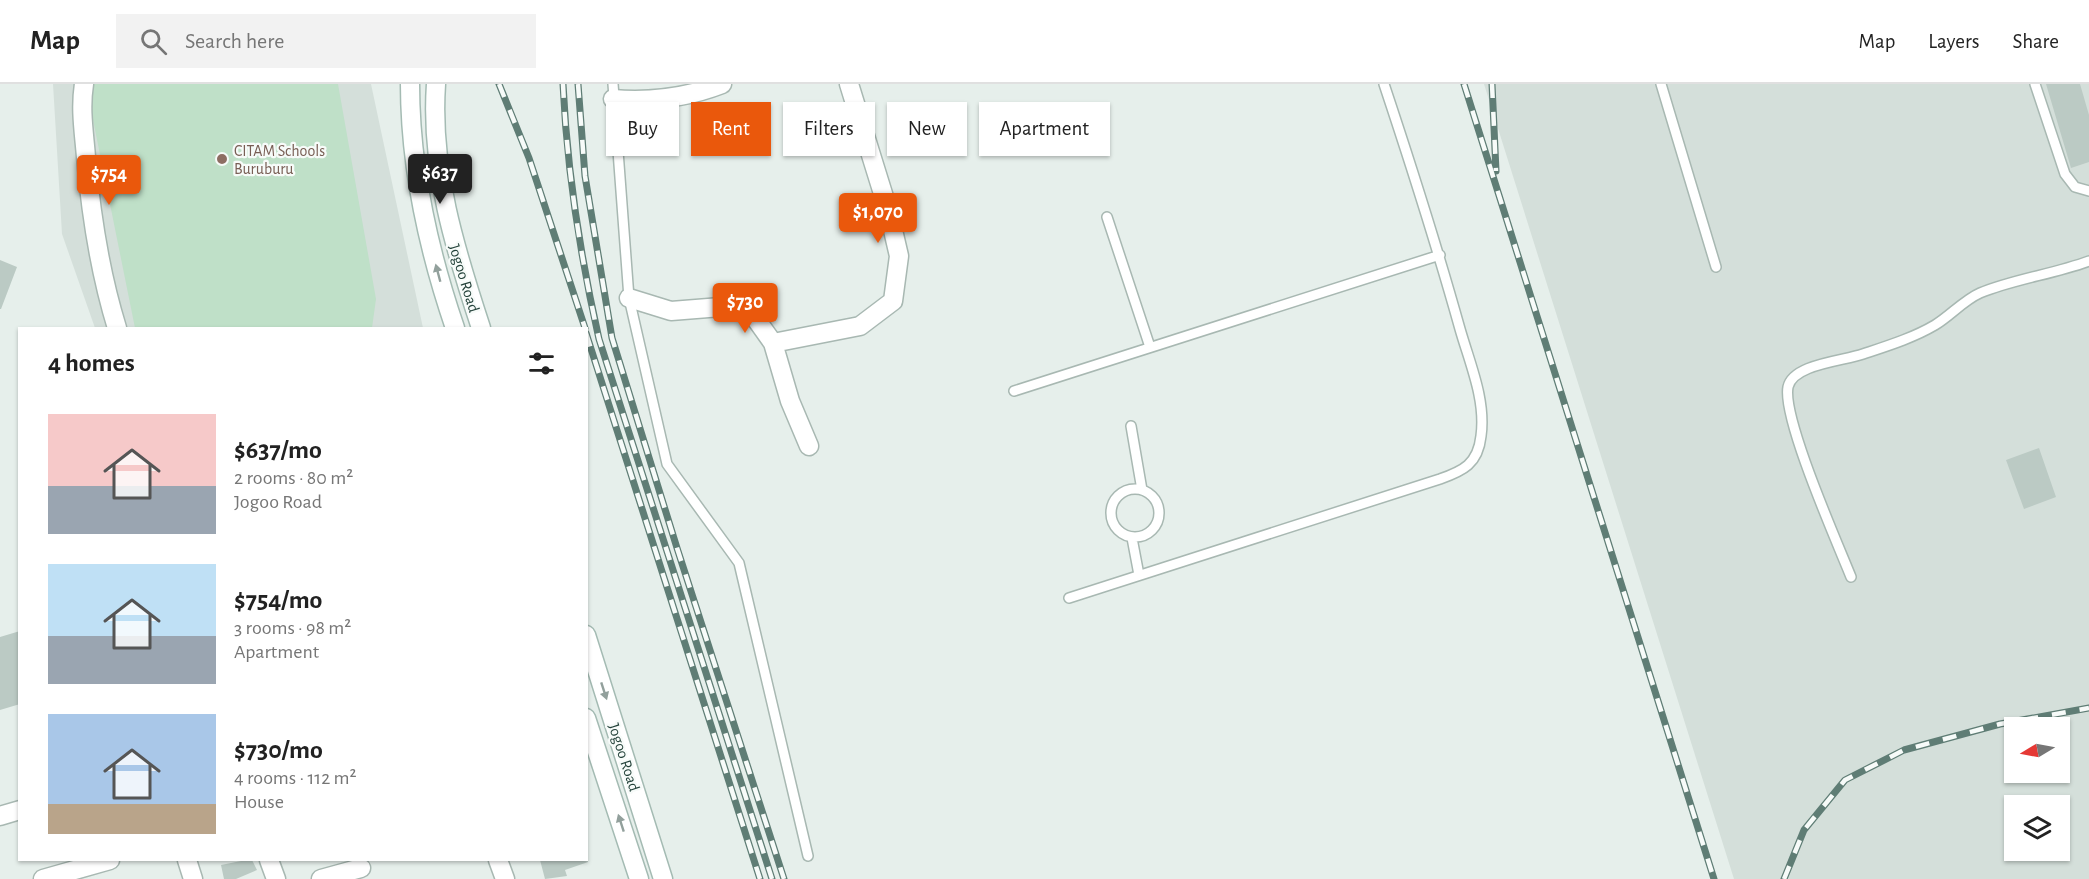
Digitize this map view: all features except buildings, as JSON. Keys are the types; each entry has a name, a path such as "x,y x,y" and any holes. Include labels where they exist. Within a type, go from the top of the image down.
{"street":[{"path":"84,84 81,103 90,199 108,300 117,327"},
{"name":"Jogoo Road","path":"410,84 410,128 416,177 425,223 455,327"},
{"name":"Jogoo Road","path":"436,84 437,149 443,192 458,258 481,327"},
{"path":"613,92 646,101 697,94 722,84"},
{"path":"773,343 860,326 893,301 899,256 889,213 849,84"},
{"path":"629,298 671,310 746,305 773,343 790,401 809,446"},
{"name":"Jogoo Road","path":"588,641 663,879"},
{"name":"Jogoo Road","path":"588,724 639,879"},
{"path":"0,816 18,811"},
{"path":"43,879 106,861"},
{"path":"187,861 194,879"},
{"path":"270,861 276,879"},
{"path":"498,861 505,879"},
{"path":"321,879 362,869"}],"lane":[{"path":"1069,598 1465,470 1481,438 1482,408 1440,255 1384,84"},
{"path":"1660,84 1716,267"},
{"path":"2035,84 2065,174 2075,186 2089,191"},
{"path":"613,92 629,298 667,464 739,562 808,856"},
{"path":"1107,217 1150,347"},
{"path":"1014,391 1440,255"},
{"path":"1851,577 1819,498 1789,405 1788,385 1792,377 1800,370 1852,358 1900,341 1933,326 1979,294 2089,261"},
{"path":"1131,426 1142,490"},
{"path":"1126,490 1142,490 1156,501 1159,518 1149,533 1132,538 1118,531 1114,524 1111,516 1114,501 1126,490"},
{"path":"1132,538 1139,575"}],"shaded area":[{"name":"CITAM Schools Buruburu","path":"53,84 371,84 423,327 95,327 62,234"},
{"path":"1484,84 2089,84 2089,879 1734,879"}],"green space":[{"name":"CITAM Schools Buruburu","path":"89,84 338,84 376,299 372,327 135,327 88,95"}],"railway":[{"path":"499,84 529,158 585,327"},
{"path":"563,84 575,212 599,339 772,879"},
{"path":"578,84 585,176 612,338 784,879"},
{"path":"1464,84 1714,879"},
{"path":"1492,84 1496,171"},
{"path":"588,339 760,879"},
{"path":"1784,879 1804,830 1845,780 1904,750 2000,724 2089,708"}],"place":[{"name":"CITAM Schools Buruburu","path":"222,159"}]}
